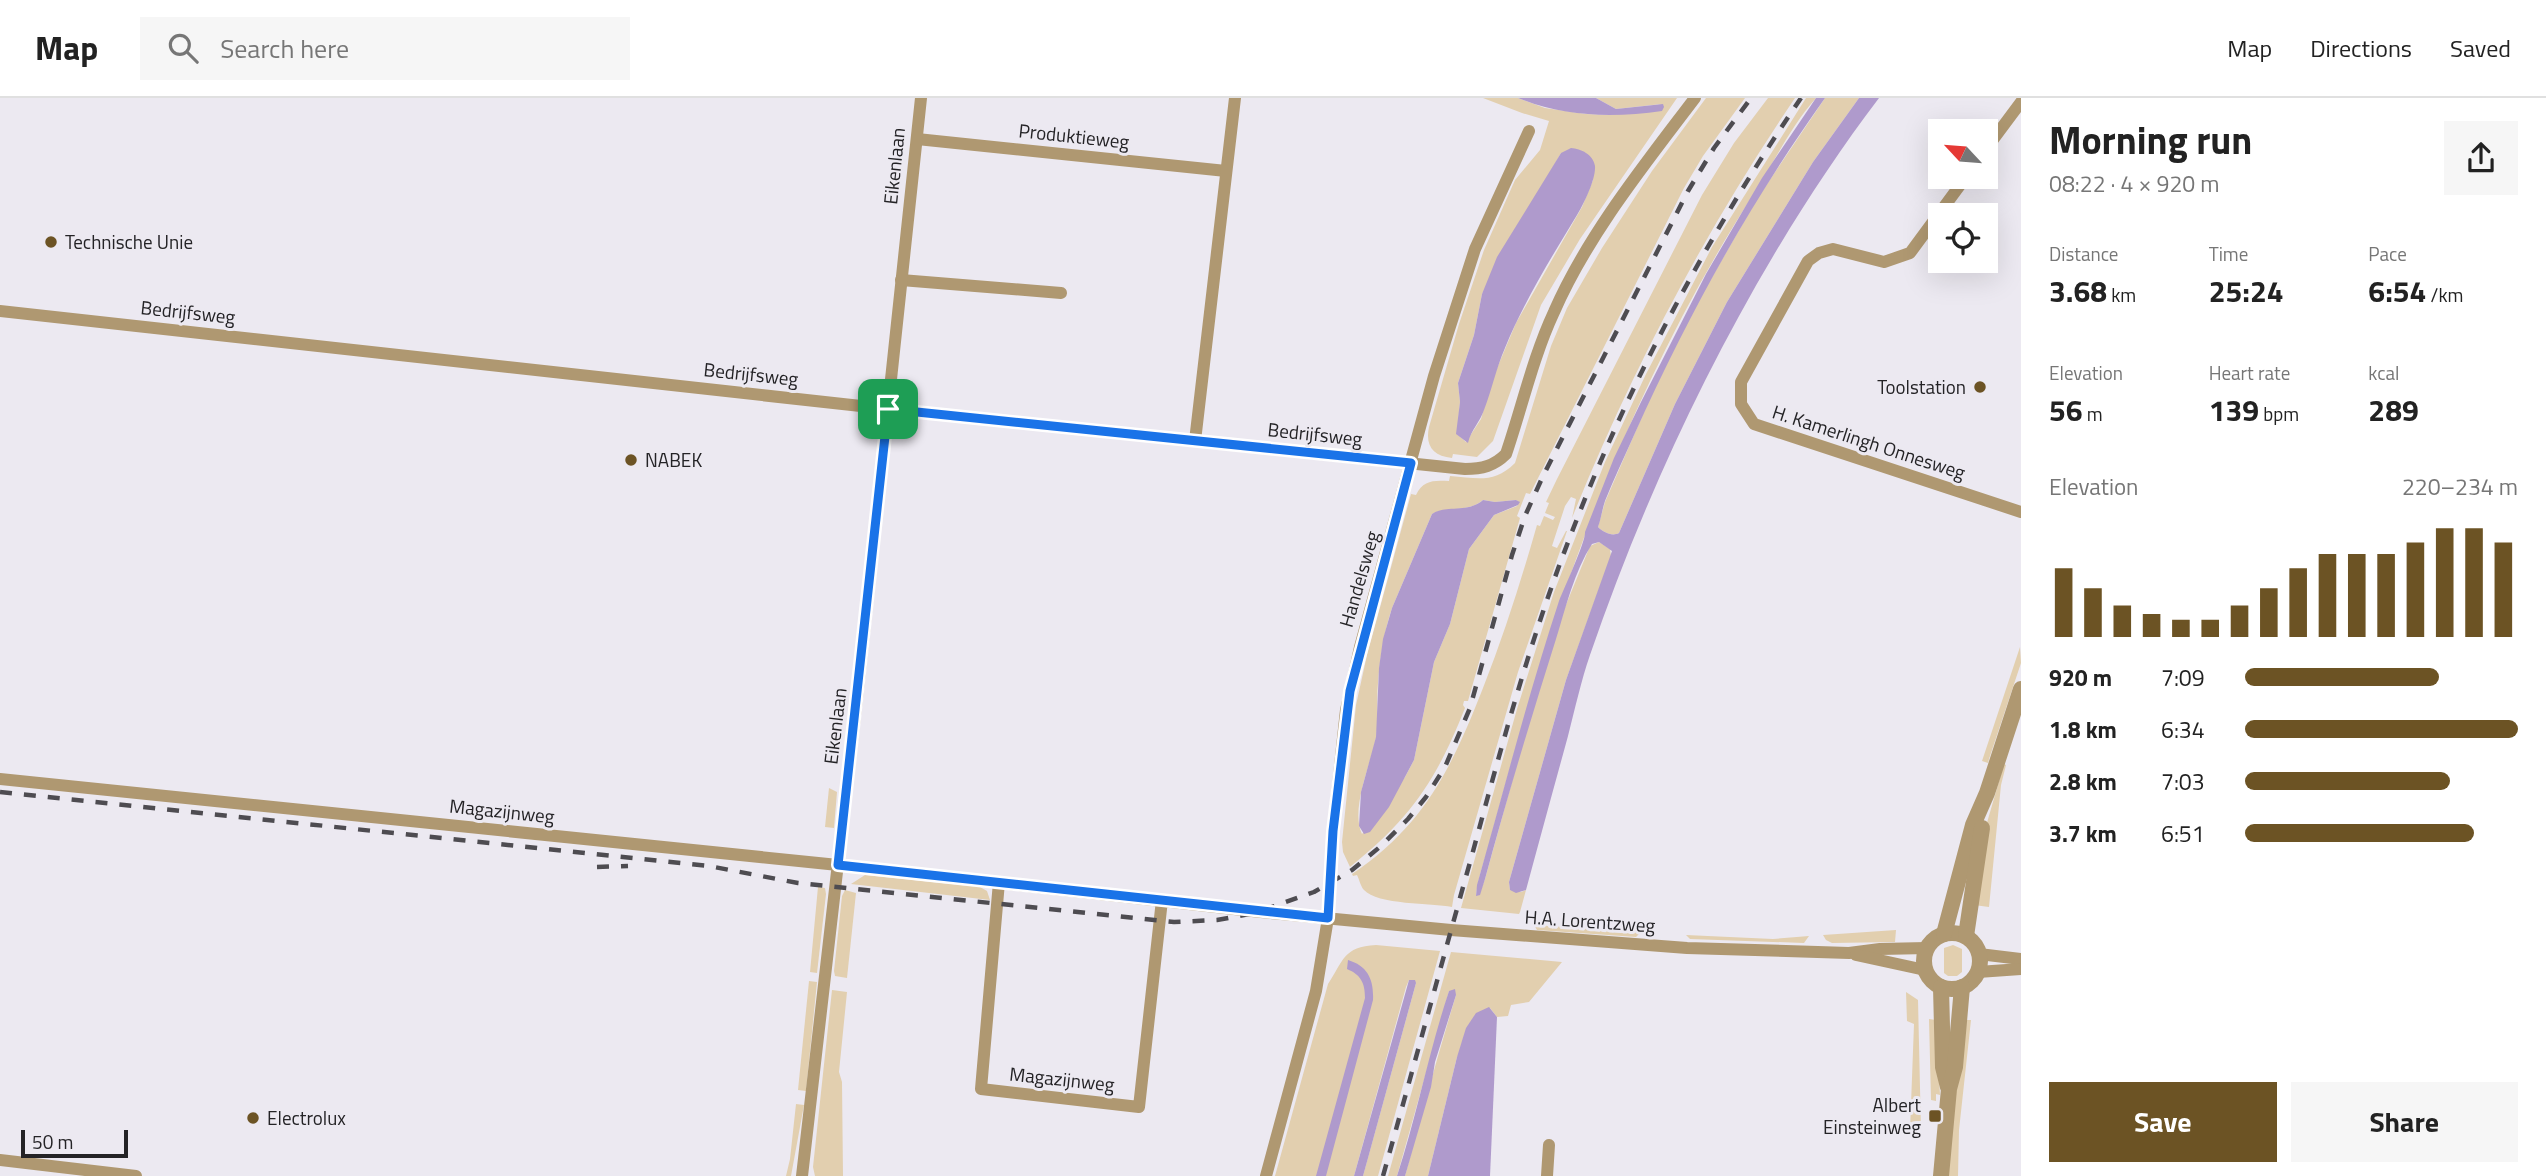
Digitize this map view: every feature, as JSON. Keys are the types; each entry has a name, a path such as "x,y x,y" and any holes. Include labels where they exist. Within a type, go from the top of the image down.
{"street":[{"name":"Eikenlaan","path":"802,1176 921,98"},
{"path":"1195,441 1235,98"},
{"name":"Bedrijfsweg","path":"0,311 888,409 1482,469 1506,454 1554,312 1589,247 1695,98"},
{"path":"1998,133 2021,102"},
{"name":"Handelsweg","path":"1266,1176 1317,991 1328,918 1333,831 1350,691 1434,376 1475,249 1529,131"},
{"name":"Produktieweg","path":"917,139 1226,171"},
{"name":"H. Kamerlingh Onnesweg","path":"1957,189 1910,253 1884,262 1833,249 1819,253 1808,261 1741,382 1741,404 1754,425 2021,512"},
{"path":"901,280 1061,293"},
{"path":"1944,934 1973,825 1987,793 2021,689"},
{"name":"Magazijnweg","path":"0,779 1328,918"},
{"path":"1966,936 1987,793"},
{"name":"Magazijnweg","path":"999,882 981,1089 1139,1107 1162,900"},
{"name":"H.A. Lorentzweg","path":"1328,918 1592,942 1849,953 1925,970"},
{"path":"1944,934 1966,936 1979,954 1978,972 1972,981 1962,987 1941,987 1931,980 1925,970 1927,948 1934,939 1944,934"},
{"name":"H.A. Lorentzweg","path":"1849,953 1880,948 1927,948"},
{"path":"1979,954 2021,959"},
{"path":"1978,972 2021,969"},
{"path":"1941,987 1943,1067 1949,1089"},
{"path":"1941,1176 1962,987"},
{"path":"1548,1176 1549,1145"},
{"path":"0,1160 136,1176"}],"shaded area":[{"path":"1483,98 1518,98 1545,108 1610,115 1662,104 1616,109 1596,98 1677,98 1580,239 1541,305 1493,441 1477,457 1453,454 1452,458 1445,457 1432,449 1428,434 1459,324 1484,250 1515,180 1540,150 1549,121","holes":["1561,153 1593,180 1582,207 1516,323 1492,380 1481,419 1466,442 1457,434 1460,402 1458,383 1474,335 1482,294"]},
{"path":"1518,98 1596,98 1616,109 1663,104 1664,107 1662,111 1644,113 1589,114 1553,109"},
{"path":"1706,98 1745,98 1703,156 1684,188 1530,494 1526,493 1517,516 1520,518 1468,701 1464,701 1465,708 1443,757 1406,814 1350,867 1342,842 1356,705 1411,494 1416,495 1422,486 1430,482 1449,481 1450,476 1492,477 1515,463 1551,346 1567,308 1652,171","holes":["1483,500 1519,502 1517,506 1494,515 1469,549 1450,624 1434,662 1414,760 1405,777 1362,834 1358,812 1376,738 1380,664 1392,608 1432,514 1471,507"]},
{"path":"1768,98 1795,98 1731,198 1672,302 1619,409 1572,518 1576,499 1571,497 1565,506 1552,546 1557,548 1567,531 1518,672 1452,907 1392,901 1371,895 1363,889 1357,875 1352,874 1399,835 1433,792 1447,769 1491,668 1537,525 1540,526 1544,516 1553,520 1555,517 1545,513 1549,503 1546,502 1557,479 1702,195 1734,143"},
{"path":"1806,98 1816,98 1790,133 1714,259 1644,393 1614,462 1560,604 1512,760 1476,895 1479,895 1485,879 1561,617 1590,546 1599,542 1610,549 1611,556 1566,680 1509,882 1510,890 1526,890 1520,912 1461,908 1517,709 1554,592 1605,462 1646,374 1712,247"},
{"path":"1816,98 1825,98 1746,219 1655,389 1605,501 1598,527 1605,532 1619,533 1675,404 1727,302 1813,162 1859,98 1879,98 1791,226 1713,365 1678,437 1616,582 1590,655 1526,890 1516,893 1510,890 1509,882 1566,680 1612,551 1599,542 1592,544 1586,555 1567,602 1480,895 1476,896 1559,601 1614,458 1706,274 1762,178"},
{"path":"1825,98 1859,98 1813,162 1727,302 1675,404 1619,533 1605,532 1598,527 1605,502 1650,398 1694,308 1757,199"},
{"path":"1571,148 1592,158 1595,172 1591,186 1520,315 1468,443 1456,434 1460,402 1458,383 1474,335 1482,294 1497,257 1561,153"},
{"path":"1483,500 1520,502 1494,515 1469,549 1450,624 1434,662 1414,760 1389,807 1370,832 1364,834 1359,826 1361,792 1376,737 1379,668 1383,639 1392,608 1432,514 1470,507"},
{"path":"2020,647 2021,663 1988,763 1982,761"},
{"path":"2004,764 1989,907 1974,905 1984,833"},
{"path":"829,788 837,792 834,828 825,827"},
{"path":"865,875 980,887 987,891 990,900 851,884"},
{"path":"818,887 825,888 826,894 817,973 810,972"},
{"path":"845,890 856,893 847,978 835,976 834,971 842,896"},
{"path":"1534,925 1641,932 1636,937 1537,930"},
{"path":"1896,930 1895,942 1832,943 1823,935"},
{"path":"1686,935 1773,939 1809,936 1804,943 1690,939"},
{"path":"1953,945 1962,949 1962,972 1957,976 1948,976 1944,973 1944,948"},
{"path":"1365,946 1440,951 1378,1176 1363,1176 1416,983 1412,980 1409,980 1406,987 1354,1176 1275,1176 1328,984 1346,956"},
{"path":"1451,952 1562,962 1529,1002 1511,1005 1508,1016 1497,1017 1490,1008 1457,1057 1428,1176 1405,1176 1456,995 1449,991 1397,1176 1388,1176"},
{"path":"1348,960 1365,970 1371,980 1373,1000 1326,1176 1316,1176 1365,998 1361,980 1347,969"},
{"path":"1409,980 1415,980 1416,983 1363,1176 1354,1176"},
{"path":"809,981 817,982 806,1091 798,1090"},
{"path":"1455,989 1456,995 1405,1176 1397,1176 1449,991"},
{"path":"832,990 847,992 839,1072 842,1082 843,1176 815,1176 813,1167"},
{"path":"1906,992 1918,1000 1921,1131 1910,1131 1914,1024 1907,1021"},
{"path":"1489,1007 1497,1017 1490,1176 1428,1176 1466,1028 1476,1013"},
{"path":"1929,1019 1936,1020 1940,1095 1936,1094 1936,1101 1931,1100"},
{"path":"1963,1020 1971,1020 1959,1130 1958,1176 1948,1176"},
{"path":"796,1104 804,1105 791,1176 786,1176 790,1159"}],"railway":[{"path":"0,792 709,866 798,883 1174,922 1217,920 1255,913 1314,892 1352,870 1381,846 1426,797 1445,767 1470,708 1512,555 1525,516 1543,476 1688,191 1714,148 1751,98"},
{"path":"1383,1176 1517,694 1570,537 1644,366 1734,203 1801,98"},
{"path":"597,867 628,866"}],"place":[{"name":"Technische Unie","path":"51,242"},
{"name":"Toolstation","path":"1980,387"},
{"name":"NABEK","path":"631,460"},
{"name":"Albert Einsteinweg","path":"1935,1116"},
{"name":"Electrolux","path":"253,1118"}],"route":[{"path":"888,409 1411,463 1360,648 1346,710 1333,831 1328,918 838,865 888,409"}]}
